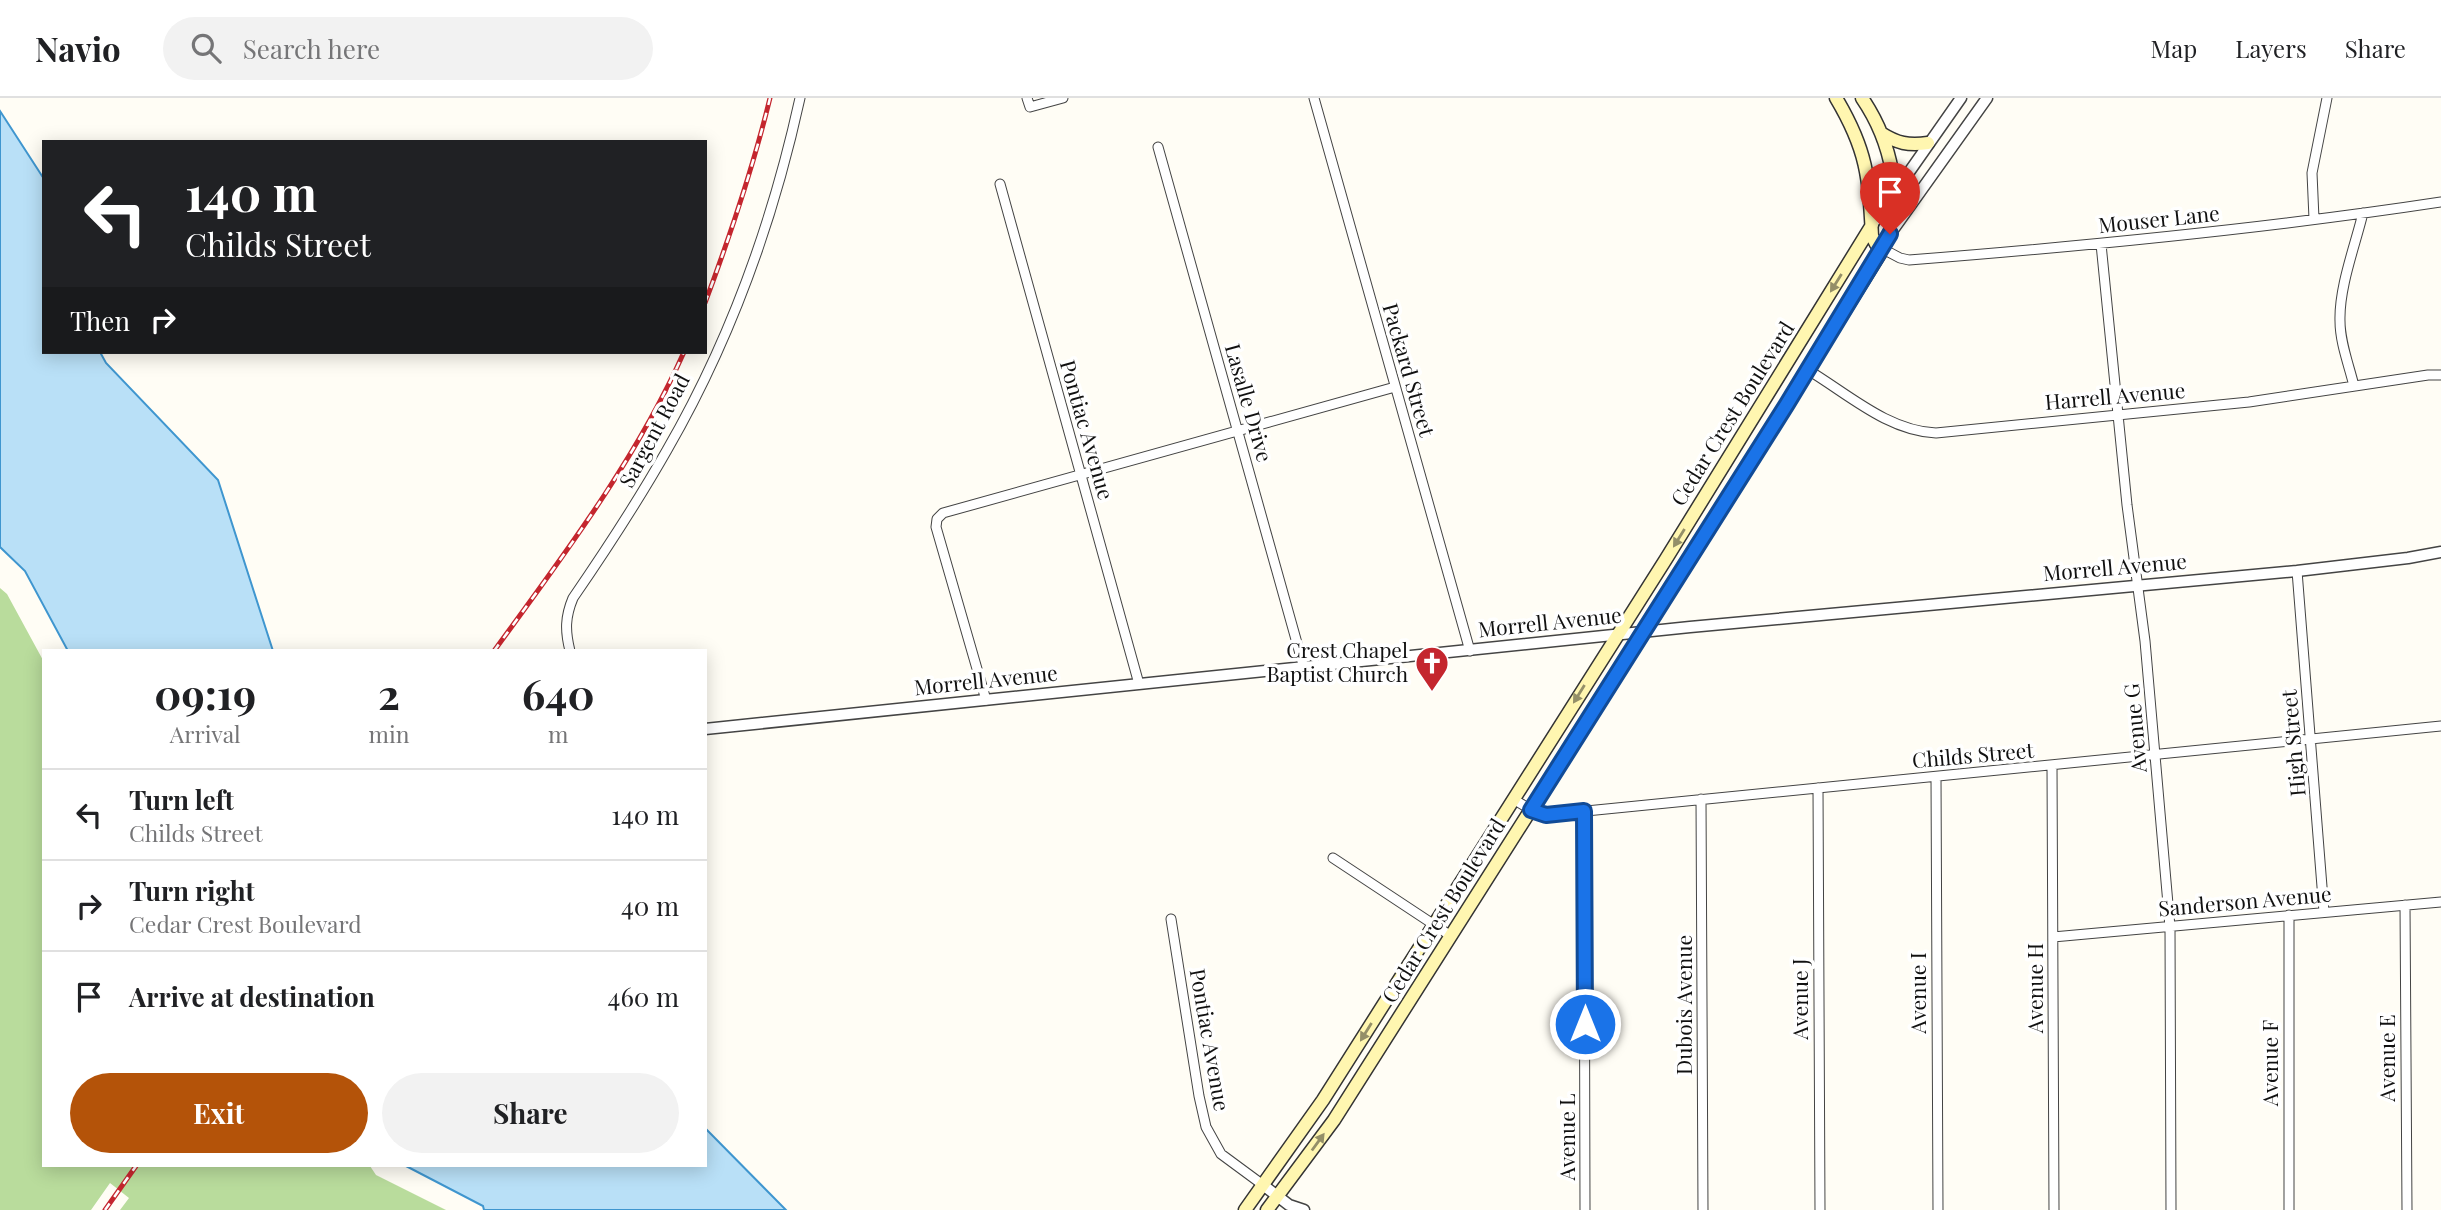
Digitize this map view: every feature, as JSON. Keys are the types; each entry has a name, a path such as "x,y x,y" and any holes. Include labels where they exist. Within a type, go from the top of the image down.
{"main road":[{"path":"1836,98 1861,146 1869,180 1876,244 1883,248"},
{"path":"1861,98 1881,132 1888,157 1894,193 1890,234"},
{"path":"1881,132 1896,142 1911,145 1928,143"},
{"name":"Cedar Crest Boulevard","path":"1245,1210 1324,1100 1666,559 1872,225"},
{"name":"Cedar Crest Boulevard","path":"1267,1210 1334,1120 1808,370 1890,234"},
{"path":"1790,358 1808,370"}],"street":[{"name":"Sargent Road","path":"570,649 565,628 566,613 573,598 637,502 669,448 746,285 782,174 800,98"},
{"path":"1029,103 1063,98"},
{"name":"Packard Street","path":"1314,98 1470,651"},
{"name":"Cedar Crest Boulevard","path":"1872,225 1961,98"},
{"name":"Cedar Crest Boulevard","path":"1890,234 1987,98"},
{"path":"2314,219 2312,173 2327,98"},
{"path":"1950,112 1968,125"},
{"name":"Lasalle Drive","path":"1158,147 1304,668"},
{"name":"Pontiac Avenue","path":"1000,184 1139,684"},
{"name":"Mouser Lane","path":"1883,248 1909,260 2101,244 2441,202"},
{"path":"2354,386 2339,318 2363,213"},
{"name":"Avenue G","path":"2101,244 2156,754 2170,927 2171,1210"},
{"name":"Harrell Avenue","path":"1808,370 1894,424 1920,432 2249,402 2428,375 2441,376"},
{"path":"986,700 936,527 937,519 943,513 1395,387"},
{"name":"Morrell Avenue","path":"707,730 1643,632 2297,571 2441,552"},
{"name":"High Street","path":"2297,571 2325,912"},
{"name":"Childs Street","path":"1513,799 1546,815 2441,726"},
{"name":"Avenue H","path":"2052,766 2054,1210"},
{"name":"Avenue I","path":"1936,777 1938,1210"},
{"name":"Avenue J","path":"1818,788 1820,1210"},
{"name":"Dubois Avenue","path":"1701,799 1703,1210"},
{"name":"Avenue L","path":"1584,811 1586,1210"},
{"path":"1333,858 1451,936"},
{"name":"Sanderson Avenue","path":"2053,937 2441,902"},
{"name":"Avenue E","path":"2405,905 2407,1210"},
{"name":"Avenue F","path":"2289,915 2289,1210"},
{"name":"Pontiac Avenue","path":"1171,919 1206,1127 1221,1154 1263,1185"},
{"path":"1263,1185 1293,1207 1304,1210"}],"green space":[{"path":"0,588 7,594 42,658 42,1167 371,1167 376,1175 446,1210 120,1210 129,1198 110,1183 91,1210 0,1210"}],"water":[{"path":"0,111 42,176 42,354 101,354 106,363 218,480 272,649 67,649 25,571 0,547"},
{"path":"707,1130 786,1210 484,1210 483,1206 408,1167 707,1167"}],"railway":[{"path":"707,297 740,202 770,98"},
{"path":"495,649 572,543 621,469 644,431 683,354"},
{"path":"105,1210 135,1167"}],"place":[{"name":"Crest Chapel Baptist Church","path":"1432,693"}],"route":[{"path":"1585,1024 1584,811 1540,815 1531,810 1787,404 1890,234"}]}
